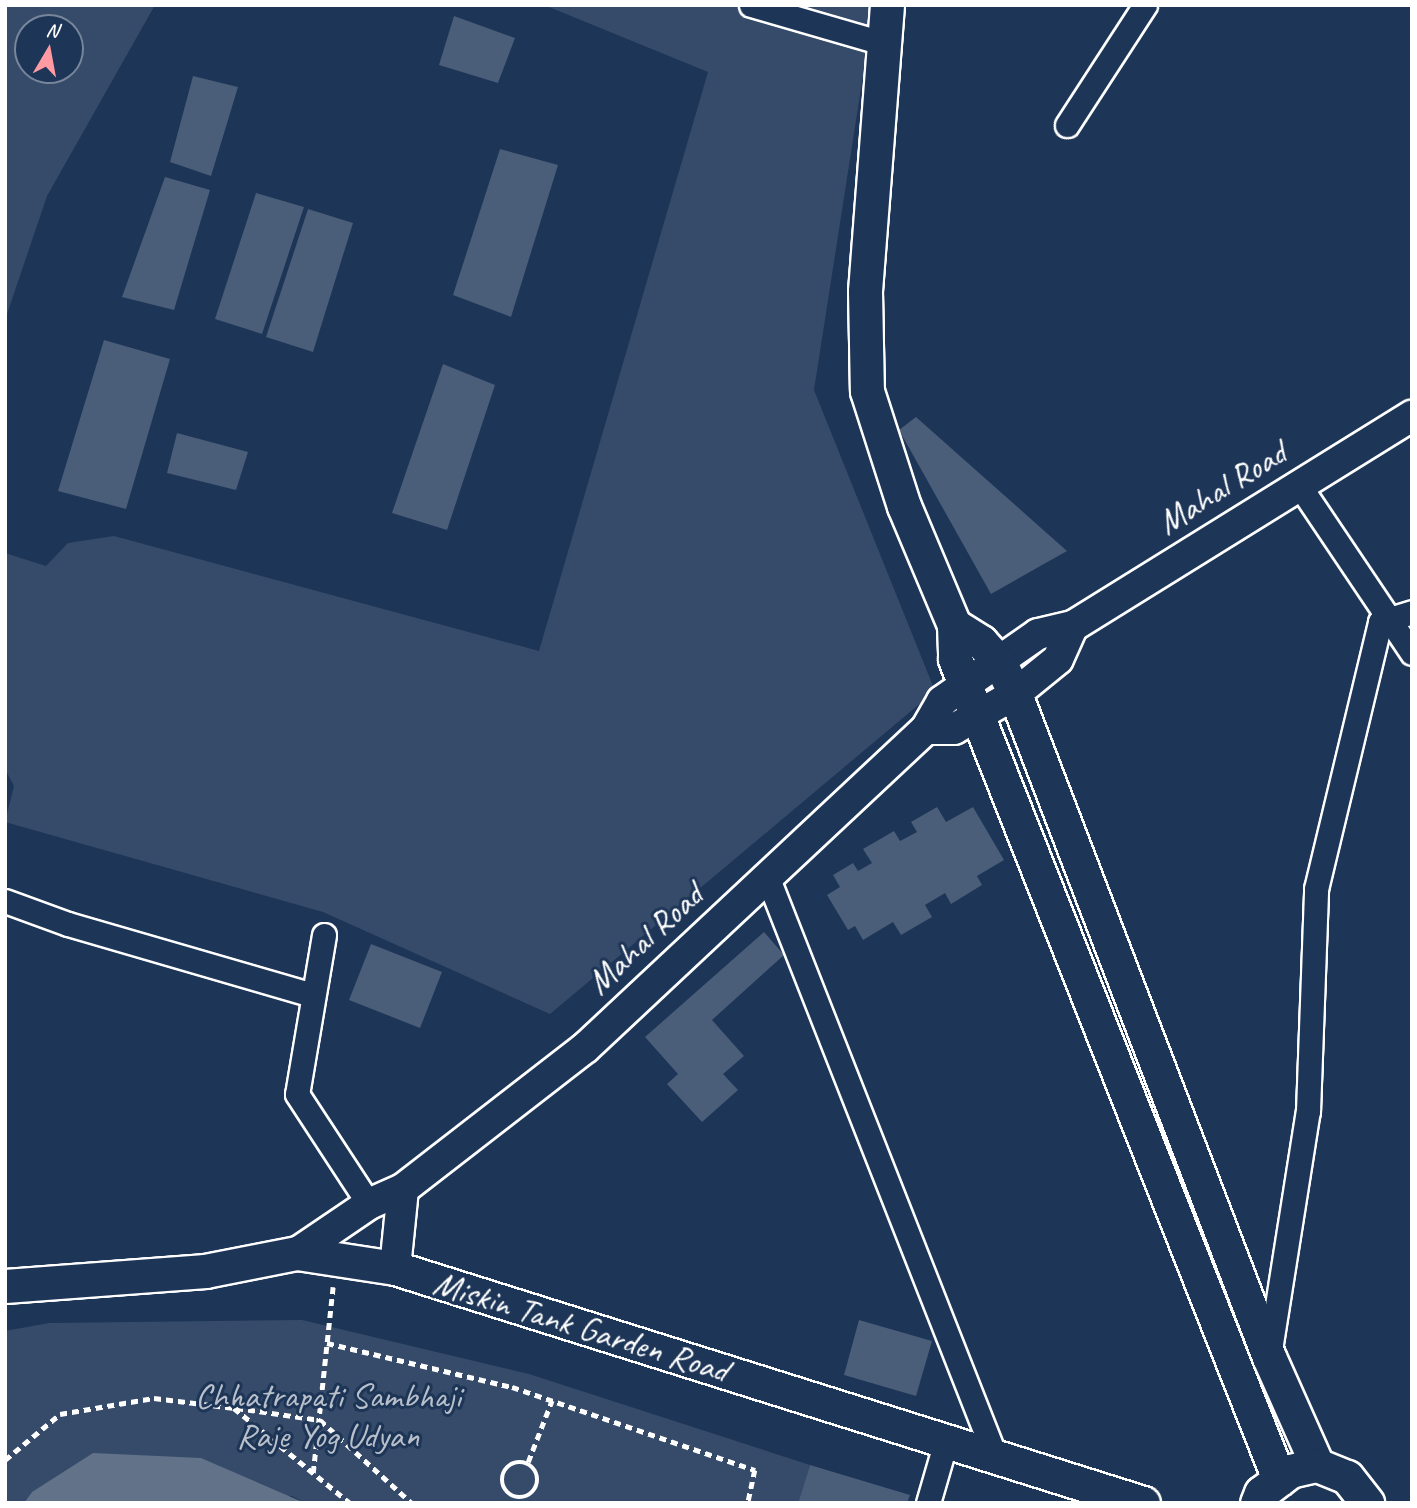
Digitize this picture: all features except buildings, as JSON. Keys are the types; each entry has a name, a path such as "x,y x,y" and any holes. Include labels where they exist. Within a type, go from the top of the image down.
{"main road":[{"path":"887,5 865,291 867,391 904,506 954,625 955,659 1268,1491 1290,1471 1317,1465 1347,1477 1367,1503"},
{"path":"954,625 981,642 1000,663 1014,694 1269,1357 1317,1465"},
{"name":"Miskin Tank Garden Road","path":"5,1286 205,1271 297,1253 395,1268 1143,1503"}],"street":[{"path":"751,5 883,43"},
{"path":"1067,125 1145,5"},
{"name":"Mahal Road","path":"297,1253 369,1205 402,1189 585,1048 926,729 942,701 1038,634 1073,626 1412,416"},
{"path":"1298,485 1412,653"},
{"path":"1269,1357 1308,1111 1316,889 1380,622 1412,612"},
{"path":"926,729 954,729 1014,694 1058,659 1073,626"},
{"path":"767,876 995,1456"},
{"path":"5,901 68,925 313,995"},
{"path":"324,935 297,1094 369,1205"},
{"path":"395,1268 402,1189"},
{"path":"928,1503 946,1441"}],"path":[{"path":"313,1474 336,1259"},
{"path":"327,1343 551,1400 755,1470 748,1503"},
{"path":"5,1460 60,1413 154,1398 320,1420 412,1503"},
{"path":"528,1462 551,1400"},
{"path":"234,1408 350,1503"},
{"path":"514,1462 528,1462 537,1471 540,1483 533,1495 514,1500 501,1484 503,1472 514,1462"}],"green space":[{"path":"5,5 155,5 47,196 5,320"},
{"path":"544,5 874,5 814,390 935,691 550,1014 323,912 5,822 14,786 5,769 5,553 46,566 68,543 114,536 539,651 708,72"},
{"name":"Chhatrapati Sambhaji Raje Yog Udyan","path":"302,1320 529,1374 810,1465 798,1503 305,1503 292,1496 32,1492 24,1503 5,1503 5,1331 49,1323"}],"shaded area":[{"path":"93,1453 201,1458 305,1503 24,1503 32,1492"}]}
